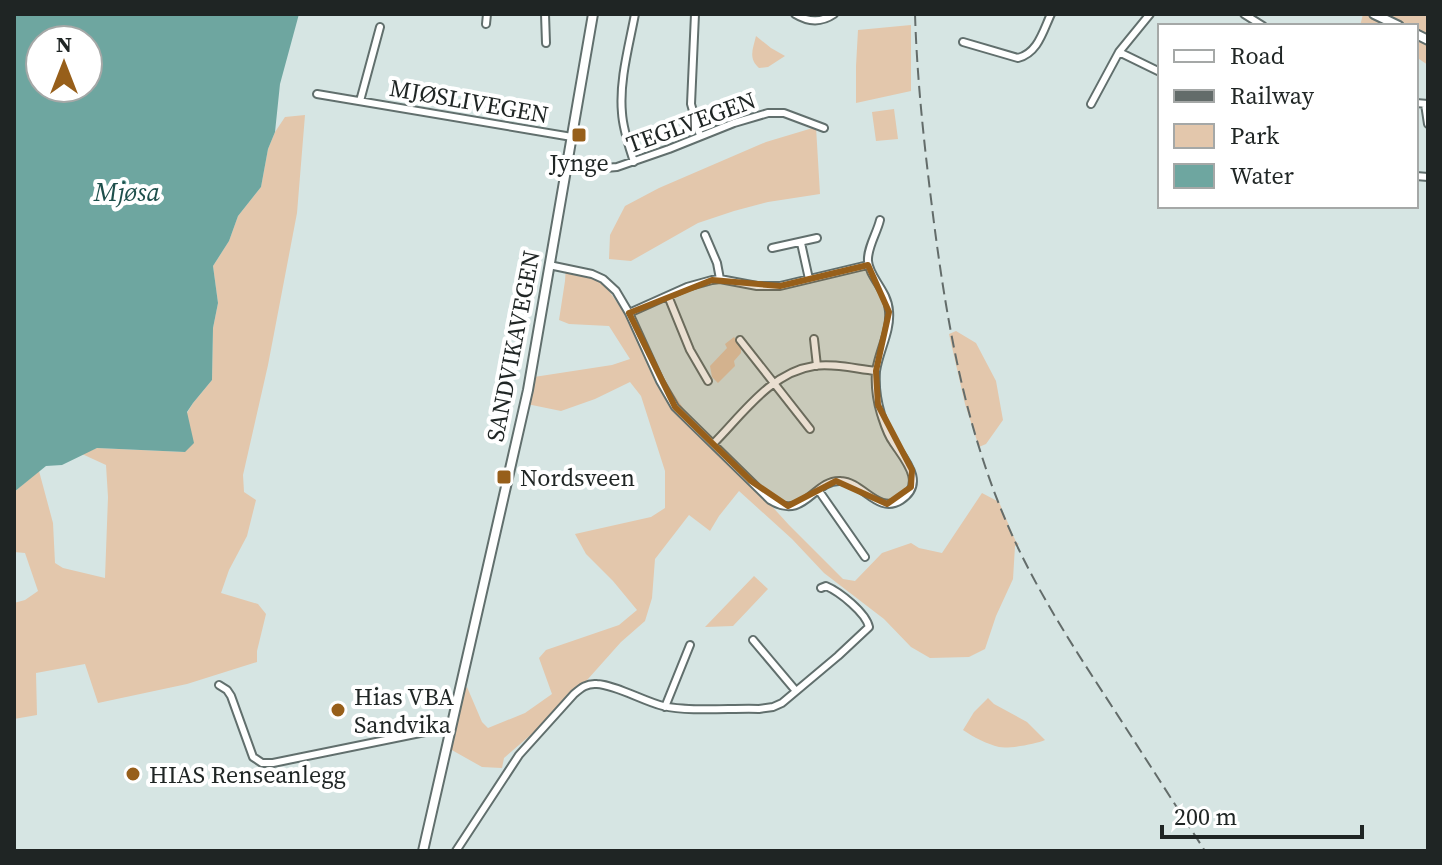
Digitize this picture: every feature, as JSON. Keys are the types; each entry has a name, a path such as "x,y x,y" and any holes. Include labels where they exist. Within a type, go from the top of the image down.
{"main road":[{"name":"SANDVIKAVEGEN","path":"423,851 528,390 593,14"},
{"path":"1374,14 1395,24"}],"street":[{"path":"486,24 487,14"},
{"path":"545,14 546,43"},
{"path":"634,162 624,129 621,104 635,14"},
{"path":"695,14 691,104 700,136"},
{"path":"795,14 817,20 834,14"},
{"path":"963,42 1018,58 1027,56 1034,50 1051,14"},
{"path":"1091,104 1119,52 1150,14"},
{"name":"MJØSLIVEGEN","path":"360,101 380,27"},
{"path":"1119,52 1158,71"},
{"name":"MJØSLIVEGEN","path":"317,94 572,137"},
{"path":"1427,104 1428,124"},
{"name":"TEGLVEGEN","path":"567,165 605,168 634,162 756,116 777,112 824,128"},
{"path":"549,265 578,269 598,276 616,291 669,398 683,416 767,498 778,505 798,504 836,481 850,482 876,501 887,504 903,499 913,477 912,470 891,439 881,413 876,371 888,323 888,306 868,265 868,255 880,220"},
{"path":"705,235 720,279"},
{"path":"772,248 817,238"},
{"path":"801,243 809,279"},
{"path":"629,313 699,283 720,279 769,286 868,265"},
{"path":"668,296 683,334 708,381"},
{"path":"814,339 817,366"},
{"path":"740,340 810,429"},
{"path":"713,444 773,383 786,375 817,366 876,371"},
{"path":"802,420 810,415"},
{"path":"819,491 865,557"},
{"path":"456,851 519,755 581,688 593,683 603,685 665,707 778,706 869,627 866,619 836,591 829,587 821,588"},
{"path":"753,640 796,691"},
{"path":"665,707 690,645"},
{"path":"219,685 229,693 253,757 262,763 430,731 450,730"}],"highlighted area":[{"path":"868,265 889,312 876,371 878,405 912,470 911,487 887,504 836,481 788,506 751,481 675,407 629,313 712,280 780,286"}],"green space":[{"path":"1363,14 1428,14 1428,65 1418,58 1418,24 1360,24"},
{"path":"911,25 911,91 856,103 858,30"},
{"path":"756,36 785,56 768,67 759,68 752,57"},
{"path":"894,109 898,139 876,141 872,112"},
{"path":"305,115 297,213 243,475 244,492 256,500 247,536 221,593 258,604 266,614 257,662 187,684 98,703 85,664 36,673 37,715 14,719 14,603 38,591 25,553 14,552 14,492 39,471 53,523 55,563 63,568 105,578 106,465 82,454 97,448 185,452 187,413 212,380 213,328 218,303 213,266 229,241 238,216 261,187 268,149 275,132 285,117"},
{"path":"816,127 820,194 734,211 698,223 631,261 609,259 610,235 625,206 766,142"},
{"path":"566,266 597,274 685,411 843,579 855,581 882,553 911,543 942,553 982,493 999,502 1019,544 1015,546 1013,579 985,649 969,657 930,658 911,647 884,619 824,573 739,491 710,531 689,515 655,559 652,598 645,621 621,642 563,707 504,758 502,768 482,767 450,749 460,694 467,687 482,722 488,728 525,713 552,694 539,658 546,650 619,625 637,610 586,554 575,534 651,517 665,508 665,471 641,396 630,382 561,411 527,404 534,377 612,365 630,359 609,326 569,324 559,320"},
{"path":"956,331 976,343 996,381 1003,420 986,444 979,447 965,404 949,334"},
{"path":"734,337 741,346 741,353 734,361 735,366 718,383 712,377 710,366 727,348 725,344"},
{"path":"754,576 768,589 733,626 705,627"},
{"path":"988,698 1027,722 1045,740 1022,746 999,747 963,730 974,712"}],"water":[{"name":"Mjøsa","path":"14,14 299,14 280,84 275,132 268,149 261,187 238,216 229,241 213,266 218,303 213,328 212,380 187,412 194,443 185,452 97,448 62,465 46,466 14,492"}],"railway":[{"path":"915,14 924,135 945,297 962,387 988,474 1023,558 1044,596 1077,653 1205,851"}],"place":[{"name":"Jynge","path":"579,135"},
{"name":"Nordsveen","path":"504,477"},
{"name":"Hias VBA Sandvika","path":"338,710"},
{"name":"HIAS Renseanlegg","path":"133,774"}]}
